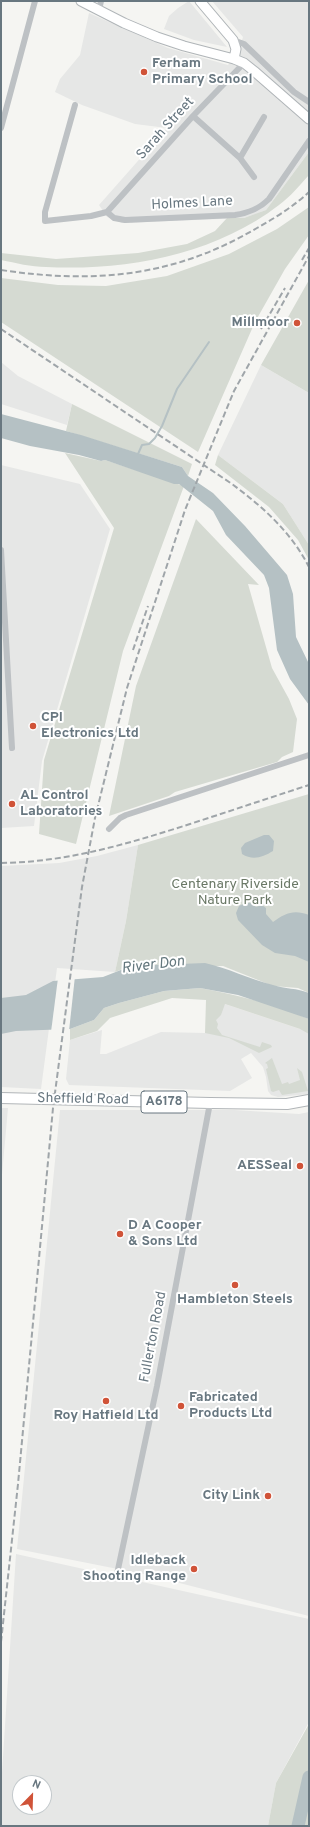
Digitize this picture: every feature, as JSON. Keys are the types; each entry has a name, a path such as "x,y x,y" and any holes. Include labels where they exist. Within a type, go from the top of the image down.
{"main road":[{"name":"Sheffield Road","path":"1,1098 287,1104 309,1100"}],"street":[{"path":"1,128 35,1"},
{"path":"81,1 156,37 244,63 309,118"},
{"path":"99,10 101,1"},
{"path":"200,1 233,40 236,49 234,59"},
{"path":"233,40 244,44 294,92 309,102"},
{"name":"Sarah Street","path":"107,212 193,116 244,63"},
{"path":"75,105 45,212 45,221 91,216 107,212"},
{"path":"193,116 240,158 254,177"},
{"path":"240,158 264,117"},
{"name":"Holmes Lane","path":"107,212 114,218 125,220 235,215 252,212 264,205 270,199 309,141"},
{"path":"1,550 12,748"},
{"path":"109,830 120,818 126,815 309,755"},
{"name":"Fullerton Road","path":"117,1574 157,1386 210,1103"}],"shaded area":[{"path":"189,1 227,47 194,40 164,29 169,16"},
{"path":"212,1 309,1 309,152 266,210 244,218 122,223 107,217 99,205 167,128 135,124 82,105 55,92 60,79 80,55 89,13 168,48 228,65 239,50 243,37"},
{"path":"1,362 18,376 72,404 67,425 1,404"},
{"path":"261,365 309,393 309,545 283,504 218,455"},
{"path":"1,465 80,484 110,529 42,761 34,826 1,828"},
{"path":"138,845 126,921 115,972 57,968 41,1089 1,1087 1,866 59,863 97,856"},
{"path":"225,1004 300,1029 309,1030 309,1094 278,1097 271,1095 268,1091 263,1067 251,1053 241,1059 252,1078 230,1091 69,1085 66,1079 70,1040 102,1030 100,1054 106,1054 161,1032 205,1033"},
{"path":"1,1108 8,1108 1,1186"},
{"path":"60,1110 234,1110 299,1114 309,1112 309,1616 148,1575 17,1549"},
{"path":"16,1554 309,1619 309,1722 276,1783 268,1826 1,1826 1,1788"}],"green space":[{"path":"309,152 309,175 283,202 254,222 198,248 138,262 76,268 40,267 1,260 1,253 56,259 138,253 187,244 215,231 227,218 244,218 266,210"},
{"path":"309,207 309,235 285,269 255,322 198,452 1,322 1,278 58,285 106,286 167,276 229,254 277,229"},
{"name":"Millmoor","path":"309,280 309,393 261,365"},
{"path":"72,404 192,464 188,476 182,467 66,431"},
{"path":"65,453 101,461 105,460 184,486 123,651 76,844 39,834 44,760 114,528"},
{"path":"218,455 283,504 309,545 309,560 298,540 269,507 215,465"},
{"path":"196,519 259,585 248,584 272,668 289,699 297,719 293,752 282,757 277,762 175,792 169,796 109,816 136,686"},
{"name":"Centenary Riverside Nature Park","path":"309,794 309,993 298,988 273,986 223,966 131,966 115,972 126,921 138,845"},
{"path":"200,988 256,1000 309,1019 309,1034 300,1029 225,1004 221,1015 216,1020 218,1024 217,1028 222,1035 260,1047 262,1042 271,1045 272,1047 259,1053 229,1038 205,1033 206,1000 172,998 110,1018 97,1031 70,1040 70,1029 94,1020 104,1008 164,991"},
{"path":"272,1058 282,1084 288,1082 289,1084 300,1080 297,1068 302,1072 308,1091 282,1095 279,1090 273,1092 271,1091 266,1069 268,1068 267,1064 265,1063"},
{"path":"309,1724 309,1826 268,1826 276,1783"}],"water":[{"path":"1,414 81,435 182,467 188,476 213,493 245,526 287,575 293,594 296,637 309,664 309,705 290,679 277,650 269,588 264,575 226,535 213,511 179,484 174,484 105,460 101,461 79,455 30,446 1,438"},
{"path":"264,835 269,835 274,841 273,851 254,858 242,854 241,848 245,843"},
{"path":"245,903 251,903 256,907 262,905 266,908 266,914 273,922 286,914 294,912 309,915 309,962 295,956 275,953 262,945 238,920 236,913 239,906"},
{"name":"River Don","path":"205,963 264,983 309,993 309,1019 238,995 200,988 164,991 119,1003 104,1008 94,1020 70,1029 16,1031 1,1034 1,998 26,995 53,981 103,977 131,966"}],"pier":[{"path":"75,976 69,1031 51,1032 58,978"}],"waterway":[{"path":"138,454 142,445 149,444 155,438 162,426 177,389 209,342"},
{"path":"298,1826 309,1777"}],"railway":[{"path":"1,270 35,274 101,276 133,273 164,267 195,257 226,244 257,228 277,216 309,192"},
{"path":"302,260 309,248"},
{"path":"1,1642 18,1484 53,1108 82,887 95,818 127,688 185,510 234,391 309,256"},
{"path":"261,329 285,288"},
{"path":"1,329 232,484 265,511 285,531 294,542 309,567"},
{"path":"133,650 148,606"},
{"path":"1,863 26,862 97,851 190,824 309,785"}],"place":[{"name":"Ferham Primary School","path":"144,72"},
{"name":"Millmoor","path":"297,323"},
{"name":"CPI Electronics Ltd","path":"33,726"},
{"name":"AL Control Laboratories","path":"12,804"},
{"name":"AESSeal","path":"300,1166"},
{"name":"D A Cooper & Sons Ltd","path":"120,1234"},
{"name":"Hambleton Steels","path":"235,1285"},
{"name":"Roy Hatfield Ltd","path":"106,1401"},
{"name":"Fabricated Products Ltd","path":"181,1406"},
{"name":"City Link","path":"268,1496"},
{"name":"Idleback Shooting Range","path":"194,1569"}]}
